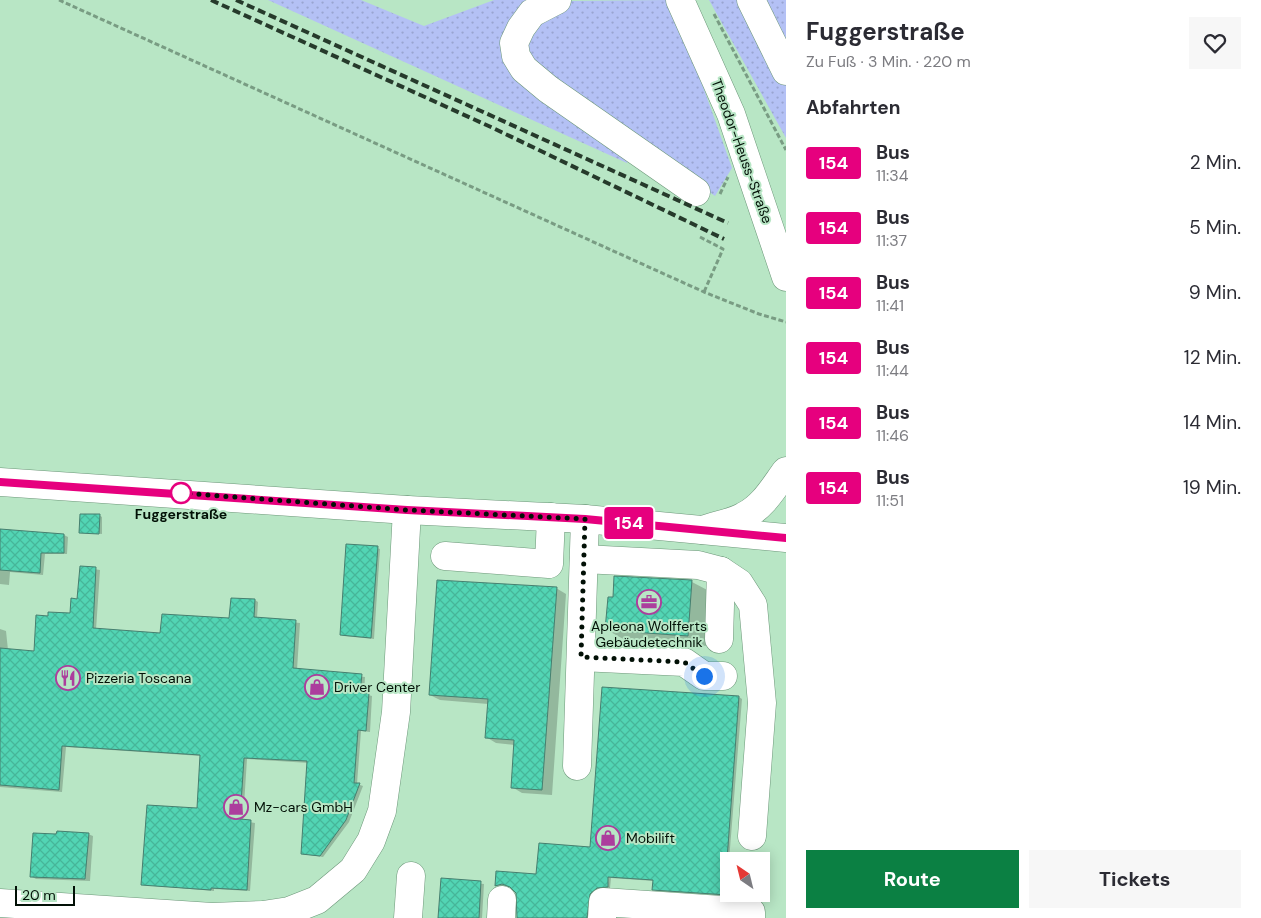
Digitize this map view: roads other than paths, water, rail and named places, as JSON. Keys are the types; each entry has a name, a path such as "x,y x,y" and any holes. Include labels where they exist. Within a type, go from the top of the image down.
{"street":[{"path":"557,0 532,13 521,28 514,43 516,56 524,70 548,89 707,196"},
{"name":"Theodor-Heuss-Straße","path":"680,0 732,114 786,277"},
{"path":"750,0 786,71"},
{"path":"703,530 744,516 767,497 786,471"},
{"path":"0,482 407,510 585,519 786,538"},
{"path":"0,903 239,917 289,911 311,911 352,870 370,841 382,811 396,712 407,510"},
{"path":"445,556 549,564 551,517"},
{"path":"577,766 585,519"},
{"path":"584,559 698,565 721,571 739,583 753,605 762,703 752,836"},
{"path":"719,639 721,571"},
{"path":"581,657 684,662 704,676 723,676"},
{"path":"408,918 411,876"},
{"path":"602,918 604,902 751,912 750,918"}],"railway":[{"path":"211,0 493,128 724,239"},
{"path":"236,0 728,223"}],"place":[{"name":"Fuggerstraße","path":"181,493"},
{"name":"Apleona Wolfferts Gebäudetechnik","path":"649,602"},
{"name":"Pizzeria Toscana","path":"68,678"},
{"name":"Driver Center","path":"317,687"},
{"name":"Mz-cars GmbH","path":"236,807"},
{"name":"Mobilift","path":"608,838"}]}
